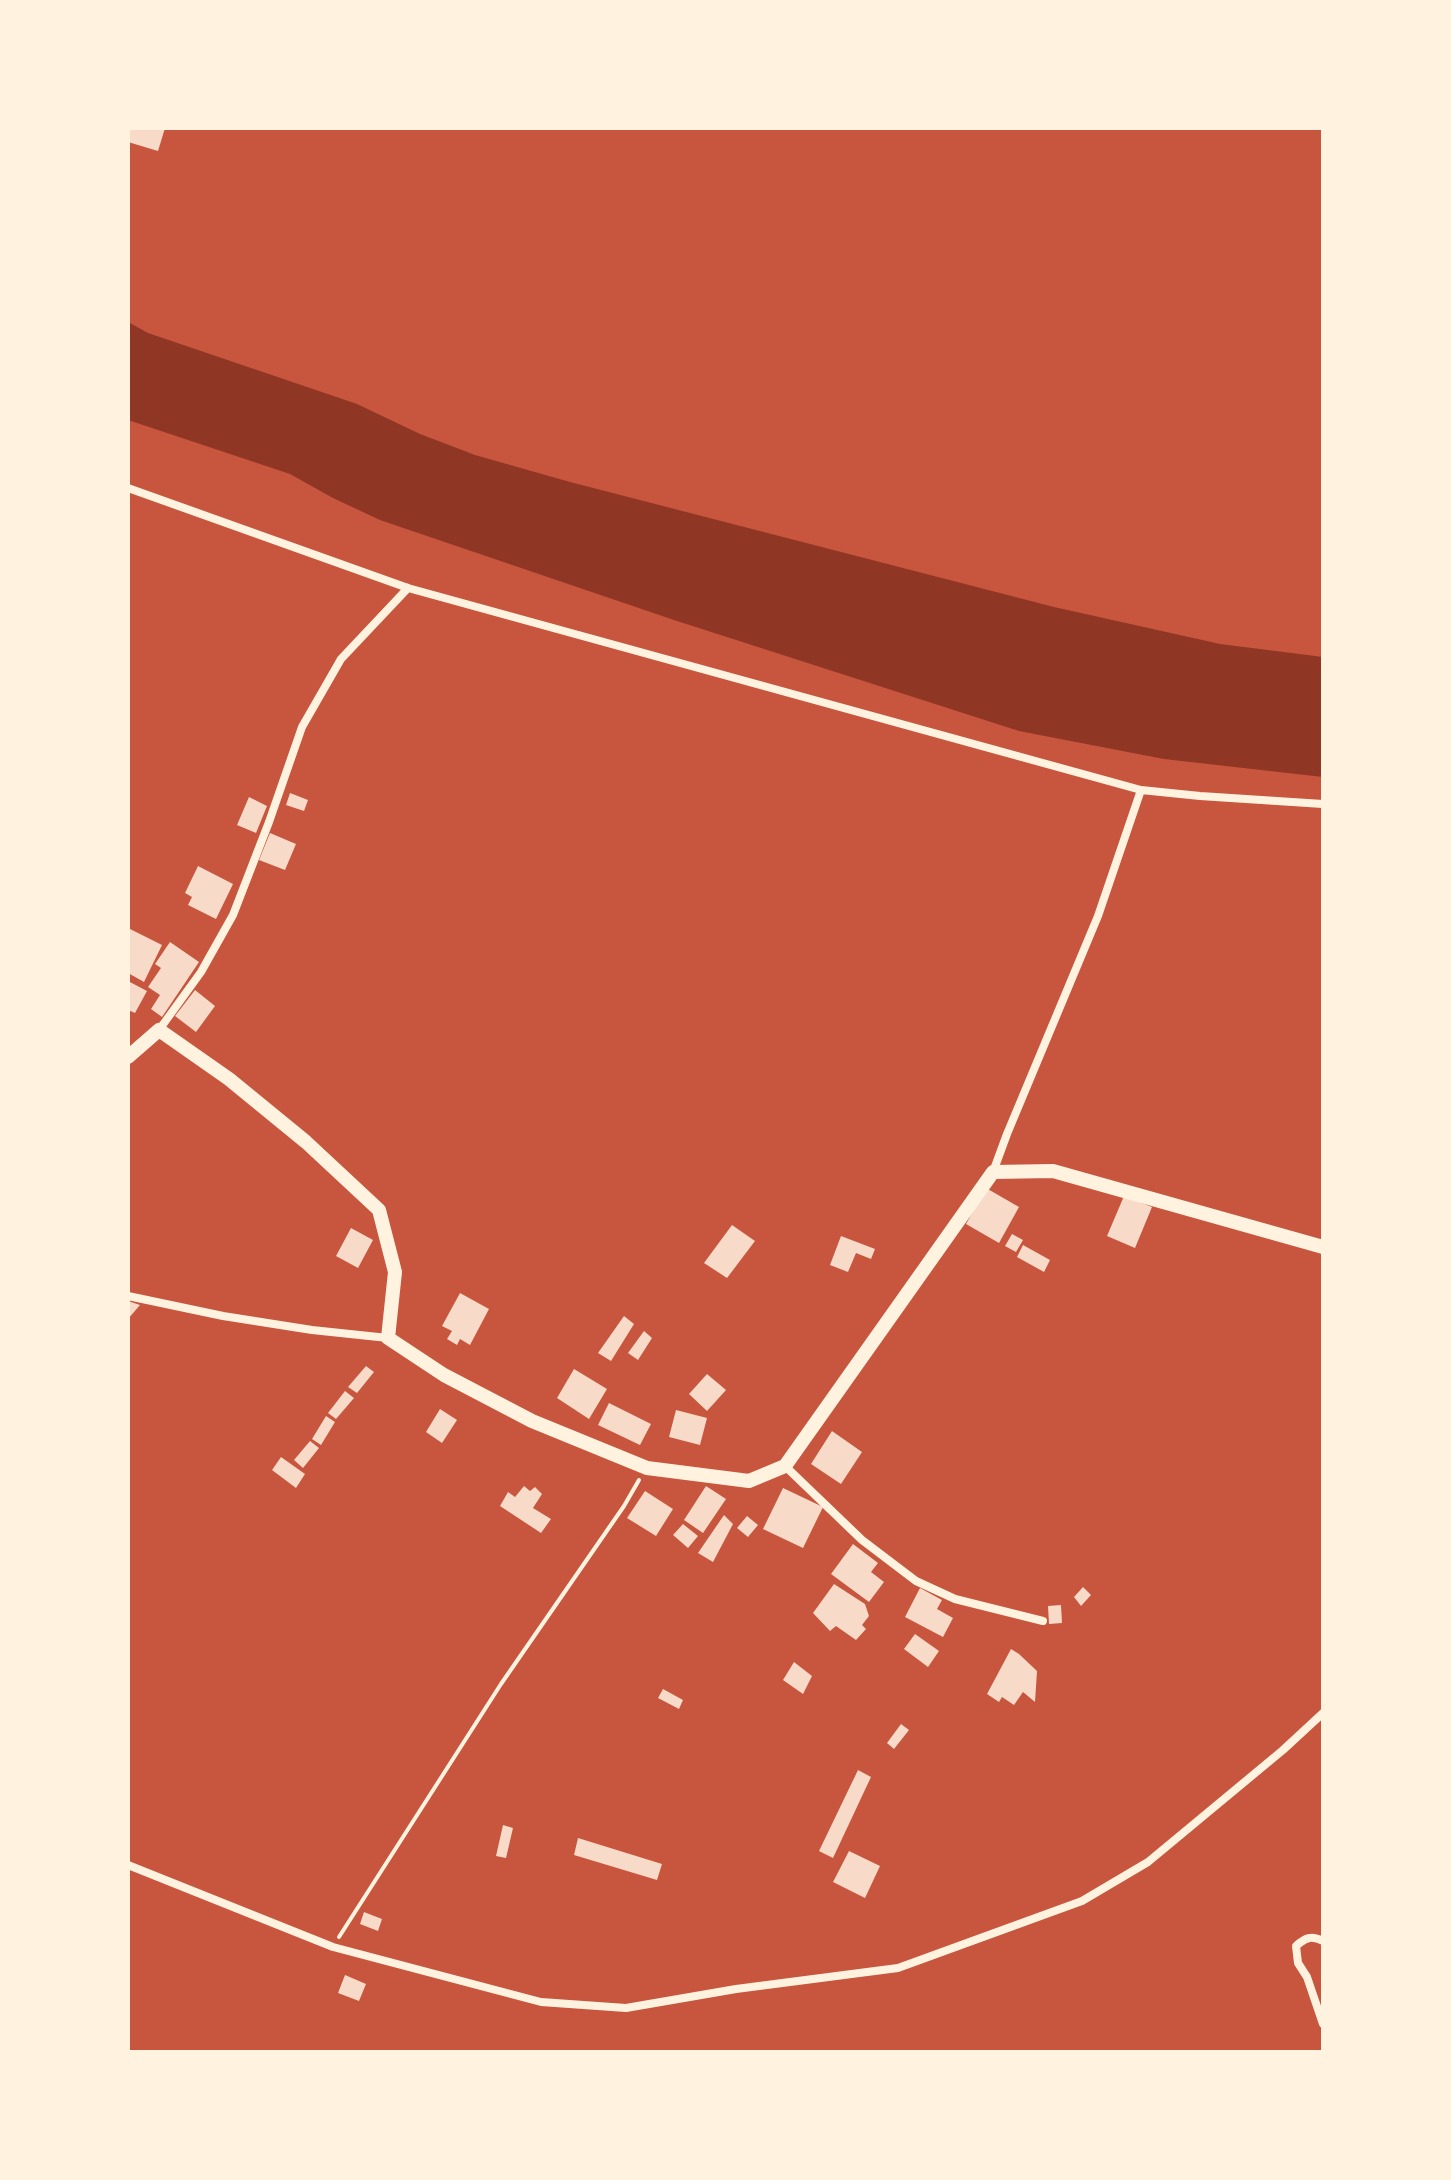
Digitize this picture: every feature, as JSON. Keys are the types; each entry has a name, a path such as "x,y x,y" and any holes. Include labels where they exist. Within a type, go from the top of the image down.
{"street":[{"path":"128,488 408,588 1141,790 1323,804"},
{"path":"128,1057 159,1030 201,972 233,915 302,727 341,659 408,588"},
{"path":"128,1296 312,1330 388,1338 444,1375 532,1421 647,1468 749,1481 785,1466 993,1172 1098,916 1141,790"},
{"path":"159,1030 229,1079 306,1142 379,1210 395,1272 388,1338"},
{"path":"993,1172 1053,1171 1323,1247"},
{"path":"785,1466 862,1540 916,1581 955,1599 1043,1621"},
{"path":"128,1865 333,1947 541,2002 626,2008 736,1989 898,1968 1082,1901 1148,1862 1323,1713"},
{"path":"1323,1941 1315,1937 1304,1939 1296,1946 1298,1963 1307,1977 1323,2024"}],"path":[{"path":"333,1947 501,1684 647,1468"}],"shaded area":[{"path":"128,322 148,333 357,404 420,434 475,455 570,482 1054,607 1220,644 1323,657 1323,777 1164,759 1019,731 674,620 380,520 290,474 128,420"}],"building":[{"path":"128,128 165,128 158,151 128,142"},
{"path":"290,793 308,800 304,811 286,805"},
{"path":"249,797 267,806 256,833 237,825"},
{"path":"270,833 296,844 285,870 259,860"},
{"path":"198,866 233,884 216,919 188,905 192,897 185,893"},
{"path":"130,929 162,945 144,982 128,973"},
{"path":"170,942 199,962 162,1017 151,1009 160,995 148,987 161,968 155,964"},
{"path":"128,981 147,991 135,1013 128,1010"},
{"path":"195,990 215,1006 196,1032 175,1016"},
{"path":"986,1188 1019,1207 999,1243 966,1224"},
{"path":"1124,1196 1152,1207 1135,1248 1107,1236"},
{"path":"732,1225 755,1241 727,1278 704,1263"},
{"path":"351,1228 373,1240 358,1268 336,1256"},
{"path":"1012,1234 1023,1240 1016,1252 1005,1246"},
{"path":"841,1236 875,1249 871,1259 856,1253 848,1272 830,1265"},
{"path":"1023,1245 1050,1260 1044,1272 1017,1257"},
{"path":"460,1293 489,1309 470,1345 460,1339 457,1345 447,1339 452,1331 442,1326"},
{"path":"128,1301 140,1305 128,1319"},
{"path":"624,1316 634,1324 611,1361 598,1353"},
{"path":"644,1331 652,1338 638,1360 628,1353"},
{"path":"366,1366 374,1372 357,1393 348,1387"},
{"path":"574,1369 607,1389 589,1419 557,1398"},
{"path":"707,1374 726,1390 707,1411 689,1394"},
{"path":"345,1391 354,1398 336,1419 328,1413"},
{"path":"609,1403 651,1424 640,1445 598,1425"},
{"path":"440,1409 457,1420 442,1443 426,1432"},
{"path":"676,1410 707,1418 700,1445 669,1437"},
{"path":"326,1416 335,1422 321,1445 312,1439"},
{"path":"832,1431 862,1452 841,1484 811,1464"},
{"path":"310,1441 319,1448 303,1468 294,1460"},
{"path":"281,1457 305,1474 296,1488 272,1470"},
{"path":"524,1486 530,1491 535,1487 542,1494 533,1508 551,1519 541,1533 500,1506 508,1492 515,1497"},
{"path":"706,1486 726,1499 703,1533 684,1520"},
{"path":"783,1488 823,1507 803,1548 763,1529"},
{"path":"645,1491 673,1509 656,1536 627,1518"},
{"path":"724,1515 733,1524 713,1562 698,1553"},
{"path":"747,1516 758,1525 748,1537 737,1528"},
{"path":"683,1524 698,1536 688,1548 673,1535"},
{"path":"853,1544 878,1563 871,1572 884,1582 869,1602 831,1574"},
{"path":"834,1584 865,1604 869,1616 862,1625 866,1629 856,1640 836,1626 830,1631 813,1613"},
{"path":"1083,1587 1091,1595 1081,1606 1074,1597"},
{"path":"920,1588 942,1600 937,1609 953,1618 943,1637 905,1617"},
{"path":"1061,1605 1062,1623 1049,1624 1048,1606"},
{"path":"915,1634 939,1651 928,1667 904,1649"},
{"path":"1011,1649 1037,1671 1035,1702 1023,1692 1014,1705 1002,1697 999,1702 987,1694"},
{"path":"794,1662 812,1676 803,1694 783,1680"},
{"path":"663,1689 683,1700 679,1709 658,1698"},
{"path":"901,1724 909,1730 894,1749 887,1743"},
{"path":"858,1770 871,1777 833,1858 819,1851"},
{"path":"503,1825 513,1828 506,1858 496,1856"},
{"path":"578,1838 662,1864 657,1880 574,1855"},
{"path":"849,1851 880,1866 865,1898 833,1882"},
{"path":"364,1912 382,1919 378,1931 360,1924"},
{"path":"345,1975 366,1984 359,2001 338,1993"}]}
